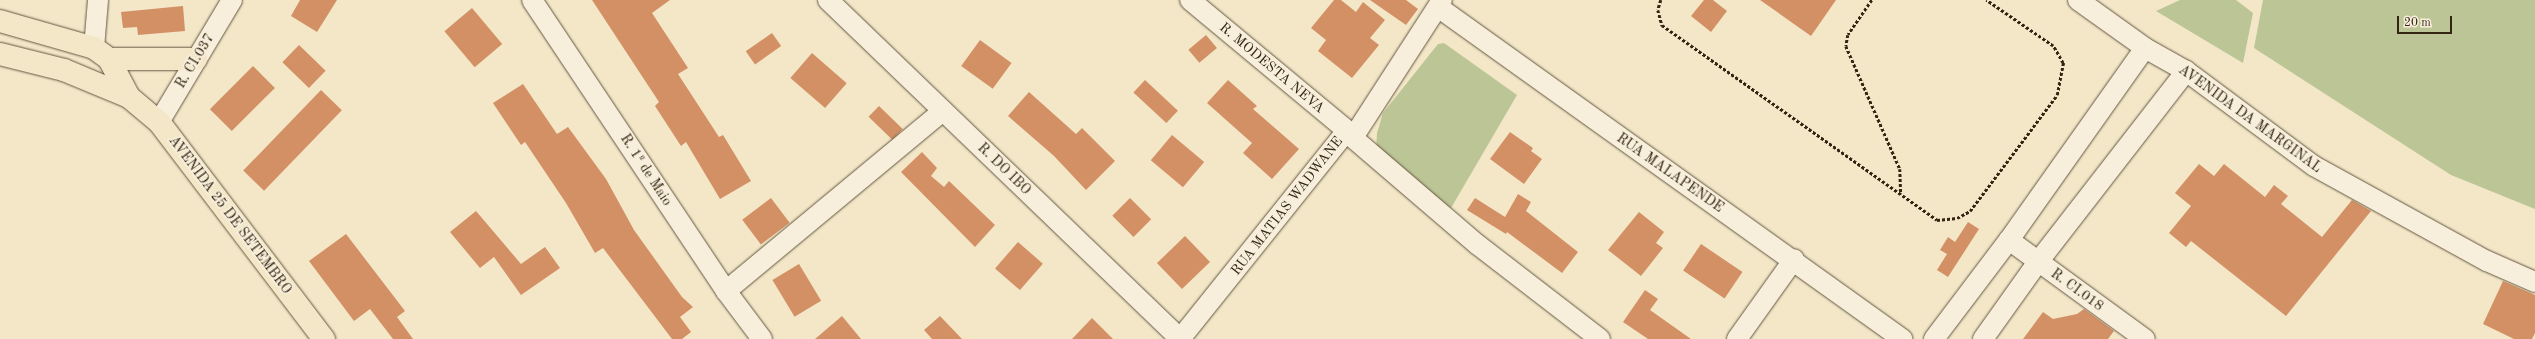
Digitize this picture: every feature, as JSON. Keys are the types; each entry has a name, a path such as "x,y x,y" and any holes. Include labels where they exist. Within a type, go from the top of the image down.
{"highway":[{"path":"0,21 101,54 196,59"},
{"name":"AVENIDA 25 DE SETEMBRO","path":"0,54 64,70 129,97"},
{"name":"AVENIDA 25 DE SETEMBRO","path":"101,54 129,97 159,122 319,337"}],"street":[{"path":"98,0 101,54"},
{"name":"R. CI.037","path":"159,122 232,0"},
{"name":"R. 1º de Maio","path":"532,0 726,291 762,339"},
{"name":"R. DO IBO","path":"828,0 1180,339"},
{"name":"R. MODESTA NEVA","path":"1190,0 1350,134 1478,245 1600,339"},
{"name":"AVENIDA DA MARGINAL","path":"2078,0 2145,48 2186,71 2314,166 2487,261 2535,282"},
{"name":"RUA MATIAS WADWANE","path":"1180,339 1350,134 1440,4"},
{"name":"RUA MALAPENDE","path":"1440,4 1794,259 1902,339"},
{"path":"1934,339 2009,240 2145,48"},
{"path":"1983,339 2038,262 2186,71"},
{"path":"726,291 943,111"},
{"name":"R. CI.018","path":"2009,240 2145,339"},
{"path":"1737,339 1794,259"}],"path":[{"path":"1661,0 1658,10 1662,25 1937,220 1957,218 1970,211 2056,95 2063,63 2054,46 1986,0"},
{"path":"1872,0 1848,36 1846,46 1900,169 1901,195"}],"green space":[{"path":"2180,0 2236,0 2253,13 2243,63 2156,11"},
{"path":"2263,0 2535,0 2535,209 2451,175 2254,48"},
{"path":"1444,43 1517,95 1451,208 1376,152 1377,133 1383,113 1438,44"}],"building":[{"path":"300,0 337,0 317,32 291,16"},
{"path":"592,0 670,0 652,13 688,68 678,74 719,137 723,135 751,181 720,199 686,142 681,146 655,106 659,102"},
{"path":"1334,0 1341,0 1356,12 1363,2 1385,20 1370,38 1379,45 1352,78 1318,51 1326,40 1311,28"},
{"path":"1370,0 1406,0 1418,9 1406,25"},
{"path":"1704,0 1713,0 1727,11 1711,32 1691,16"},
{"path":"1760,0 1836,0 1811,36"},
{"path":"183,6 185,31 138,35 137,27 123,28 121,12"},
{"path":"472,8 502,44 475,67 444,31"},
{"path":"772,33 781,46 755,64 746,51"},
{"path":"1206,35 1217,48 1199,63 1188,50"},
{"path":"980,40 1012,63 993,89 961,66"},
{"path":"299,45 326,71 309,88 282,62"},
{"path":"812,53 847,83 825,108 790,78"},
{"path":"253,66 275,88 232,131 210,109"},
{"path":"1145,80 1178,111 1166,123 1133,92"},
{"path":"1228,80 1257,106 1253,109 1299,149 1272,179 1243,153 1252,143 1207,103"},
{"path":"523,84 557,134 568,127 606,179 634,230 682,297 693,307 680,317 691,332 682,339 672,339 603,248 595,253 566,203 525,142 521,145 493,103"},
{"path":"321,90 342,110 264,191 243,171"},
{"path":"1029,92 1076,134 1082,128 1115,161 1086,190 1054,156 1008,116"},
{"path":"879,106 903,129 892,140 869,117"},
{"path":"1510,132 1533,148 1531,151 1542,159 1524,184 1490,159"},
{"path":"1172,135 1204,162 1183,187 1151,160"},
{"path":"922,152 937,168 931,176 944,187 949,181 995,225 975,247 901,172"},
{"path":"2199,164 2214,176 2224,164 2265,197 2274,185 2288,196 2281,204 2322,237 2352,200 2371,211 2286,316 2191,241 2186,247 2169,233 2191,206 2175,193"},
{"path":"1518,194 1531,202 1526,211 1578,252 1562,273 1507,232 1506,234 1467,210 1475,198 1505,217"},
{"path":"771,198 790,223 761,244 742,220"},
{"path":"1130,198 1151,219 1134,237 1112,216"},
{"path":"476,211 521,264 545,247 560,268 521,295 494,257 480,268 450,232"},
{"path":"1639,212 1664,232 1656,243 1663,248 1641,276 1608,250"},
{"path":"1968,222 1979,229 1948,277 1937,270 1947,254 1940,250 1948,237 1955,242"},
{"path":"346,234 405,311 397,317 413,339 393,339 370,309 354,321 309,261"},
{"path":"1185,236 1210,262 1182,289 1157,263"},
{"path":"1018,242 1043,264 1020,290 995,268"},
{"path":"1701,244 1742,272 1725,298 1683,271"},
{"path":"799,264 821,301 795,317 772,280"},
{"path":"2503,281 2535,295 2535,333 2532,339 2514,339 2483,324"},
{"path":"1645,290 1658,299 1650,310 1691,339 1648,339 1623,322"},
{"path":"2084,309 2114,331 2108,339 2023,339 2043,312 2053,319 2077,314"},
{"path":"842,316 861,339 815,339"},
{"path":"940,316 962,339 932,339 924,330"},
{"path":"1092,318 1113,339 1072,339"}]}
